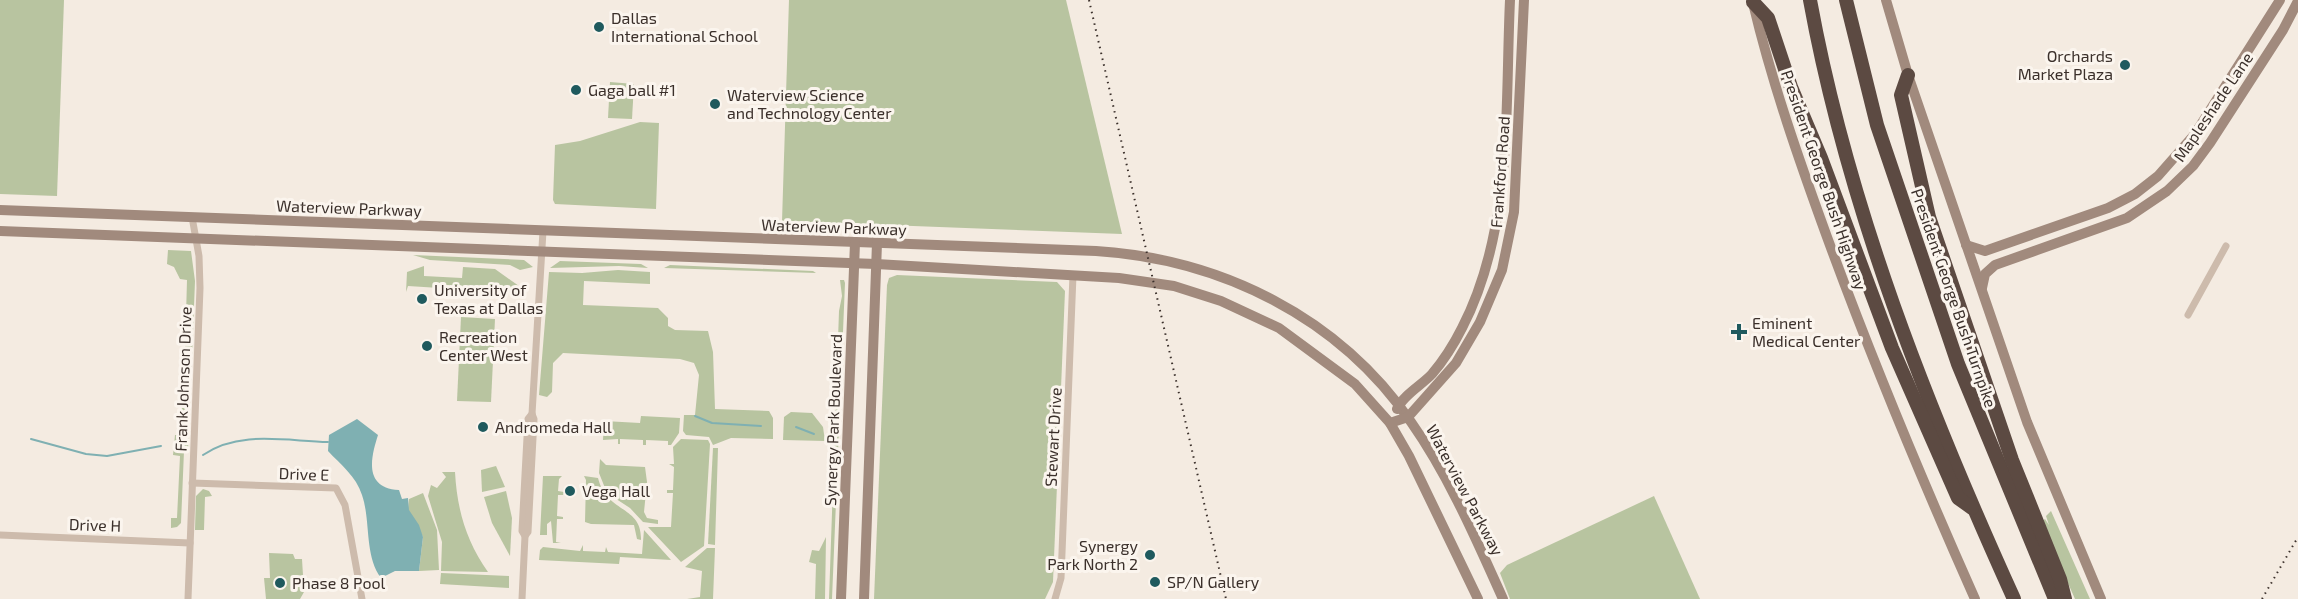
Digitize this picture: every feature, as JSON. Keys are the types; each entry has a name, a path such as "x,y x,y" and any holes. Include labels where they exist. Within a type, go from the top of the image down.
{"highway":[{"path":"1810,0 1845,153 1873,242 1919,374 1974,509 2014,599"},
{"name":"President George Bush Turnpike","path":"1846,0 1877,125 1958,364 2055,599"},
{"path":"1753,1 1768,18 1791,87 1908,386 1958,498 1974,509"},
{"path":"1908,75 1901,95 1929,217 2012,460 2060,579 2065,599"}],"main road":[{"name":"Frankford Road","path":"1390,423 1399,405 1433,373 1451,348 1473,305 1492,251 1501,194 1510,0"},
{"name":"Frankford Road","path":"1390,423 1408,417 1442,381 1467,345 1493,292 1509,244 1514,212 1524,0"},
{"path":"1886,0 1908,75 2037,450 2101,599"},
{"name":"Mapleshade Lane","path":"1966,245 1985,251 2098,212 2135,194 2158,176 2182,151 2261,33 2280,0"},
{"name":"President George Bush Highway","path":"1753,1 1794,147 1870,356 1975,599"},
{"name":"Mapleshade Lane","path":"1982,291 1985,274 1995,265 2103,228 2141,210 2176,183 2196,163 2275,42 2298,1"},
{"path":"2261,33 2275,42"},
{"path":"2182,151 2196,163"},
{"name":"Waterview Parkway","path":"0,210 1095,251 1141,255 1221,276 1290,309 1334,338 1408,417 1451,488 1503,599"},
{"path":"2098,212 2103,228"},
{"path":"68,233 69,213"},
{"name":"Waterview Parkway","path":"0,231 855,263 1073,275 1147,281 1174,286 1231,305 1279,328 1355,384 1390,423 1424,485 1478,599"},
{"path":"772,261 773,240"},
{"name":"Synergy Park Boulevard","path":"842,599 855,243"},
{"path":"864,599 877,243"},
{"path":"1279,328 1290,309"}],"street":[{"name":"Frank Johnson Drive","path":"188,599 200,288 197,238 192,217"},
{"path":"522,599 525,536 522,531 528,419 531,414 543,231"},
{"path":"2188,315 2226,246"},
{"name":"Stewart Drive","path":"1054,599 1061,578 1073,275"},
{"name":"Drive E","path":"192,483 336,488 345,505 362,599"},
{"name":"Drive H","path":"0,535 190,543"}],"green space":[{"path":"0,0 64,0 57,196 0,194"},
{"path":"789,0 1066,0 1122,234 782,221"},
{"path":"610,82 634,84 632,119 608,118"},
{"path":"640,122 659,123 656,209 555,204 553,200 555,145 580,141"},
{"path":"168,250 191,251 195,281 191,381 184,387 187,280 180,279 174,267 167,264"},
{"path":"413,255 524,260 533,267 520,270 510,265 430,260"},
{"path":"560,261 641,264 648,268 619,266 550,268"},
{"path":"670,265 813,271 816,273 664,268"},
{"path":"424,266 424,276 462,278 463,267 495,269 519,286 518,293 408,286 406,292 407,272"},
{"path":"618,270 650,272 650,284 584,281 583,305 658,308 668,318 668,326 675,330 708,331 713,352 715,409 769,411 773,418 773,439 731,438 713,445 709,437 686,435 683,431 684,415 695,415 699,375 694,363 680,359 563,353 553,363 552,392 547,397 539,395 549,272 582,273"},
{"path":"897,275 1057,282 1065,291 1053,582 1045,599 874,599 887,285 889,278"},
{"path":"840,280 844,280 845,283 832,599 829,599 839,311 842,296"},
{"path":"461,317 495,319 491,402 457,401"},
{"path":"182,397 188,399 190,404 188,450 184,451 181,523 171,528 171,518 177,518 180,456 173,455 175,435 181,435 182,402 176,402"},
{"path":"791,412 812,413 823,427 825,441 783,440 784,417"},
{"path":"641,416 680,418 679,433 671,445 668,445 668,441 646,440 646,445 643,445 643,440 620,439 620,444 618,444 618,439 603,440 604,421 640,423"},
{"path":"681,439 708,440 710,444 704,546 681,562 648,527 671,527 673,493 667,493 667,490 673,490 674,467 669,464 674,464 673,447"},
{"path":"713,448 718,448 715,545 708,544"},
{"path":"600,459 606,465 645,467 647,482 644,512 647,518 658,520 658,524 643,522 630,508 607,493 599,473"},
{"path":"496,466 505,487 482,492 481,470"},
{"path":"442,472 455,472 464,524 488,572 441,571 442,542 428,496 431,485 437,488 446,477"},
{"path":"543,476 562,476 559,479 558,491 564,492 563,495 558,495 557,516 563,519 557,519 556,542 561,543 553,543 551,521 547,524 547,535 540,535"},
{"path":"584,476 598,478 602,490 609,498 636,521 640,529 641,540 637,539 634,525 585,522 586,480"},
{"path":"203,489 209,491 212,496 205,497 204,530 195,530 196,496"},
{"path":"506,491 512,518 510,556 492,523 484,497"},
{"path":"423,493 437,530 439,570 419,571 423,537 408,509 409,499"},
{"path":"1654,496 1700,599 1510,599 1500,573 1507,565"},
{"path":"2051,511 2090,599 2075,599 2041,522 2045,519 2049,525 2046,516"},
{"path":"644,530 671,560 620,557 619,564 539,560 540,550 543,547 580,551 583,545 583,551 605,552 606,547 608,552 642,554"},
{"path":"826,537 825,599 815,599 816,564 809,562 812,550 819,551"},
{"path":"707,548 715,548 713,599 687,599 700,597 702,571 685,567"},
{"path":"269,553 293,554 295,559 302,559 304,592 300,599 266,599 264,578 270,578"},
{"path":"441,573 509,576 509,588 440,584"}],"water":[{"path":"357,419 378,435 372,462 375,478 387,488 399,490 402,499 408,498 409,510 419,525 423,537 419,571 395,571 381,578 376,569 372,559 362,495 348,471 328,451 329,435"}],"waterway":[{"path":"695,416 712,423 761,426"},
{"path":"796,427 814,434"},
{"path":"31,439 86,454 107,456 161,446"},
{"path":"203,455 217,447 247,440 328,442"}],"railway":[{"path":"1089,0 1226,599"},
{"path":"2262,599 2298,537"}],"place":[{"name":"Dallas International School","path":"599,27"},
{"name":"Orchards Market Plaza","path":"2125,65"},
{"name":"Gaga ball #1","path":"576,90"},
{"name":"Waterview Science and Technology Center","path":"715,104"},
{"name":"University of Texas at Dallas","path":"422,299"},
{"name":"Eminent Medical Center","path":"1739,332"},
{"name":"Recreation Center West","path":"427,346"},
{"name":"Andromeda Hall","path":"483,427"},
{"name":"Vega Hall","path":"570,491"},
{"name":"Synergy Park North 2","path":"1150,555"},
{"name":"SP/N Gallery","path":"1155,582"},
{"name":"Phase 8 Pool","path":"280,583"}]}
